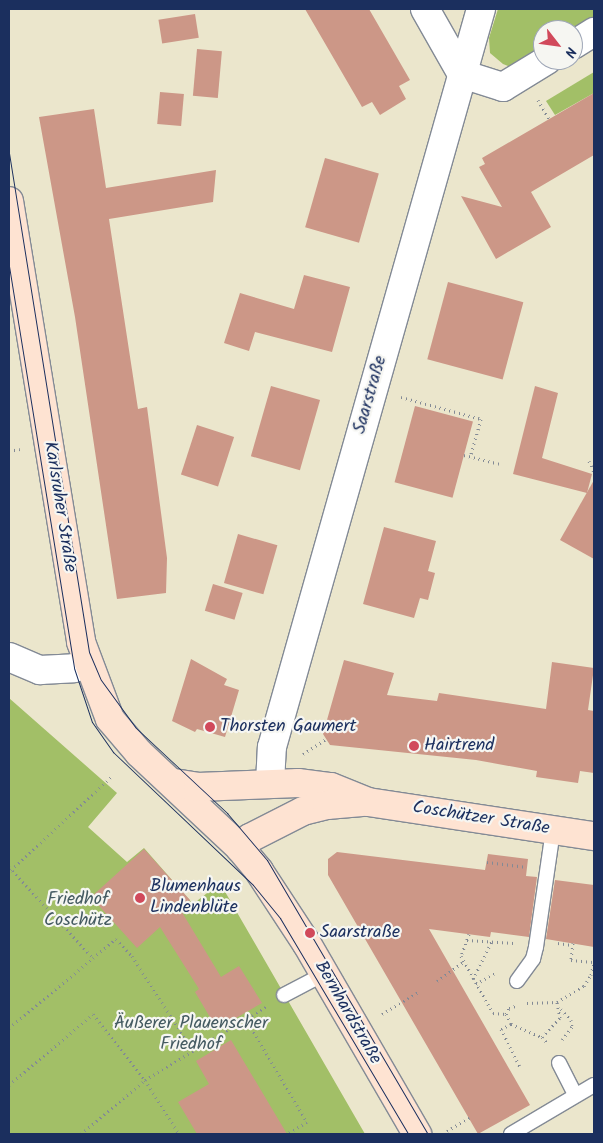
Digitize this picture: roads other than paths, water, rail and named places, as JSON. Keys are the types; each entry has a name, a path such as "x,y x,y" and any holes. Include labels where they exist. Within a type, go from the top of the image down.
{"street":[{"path":"424,9 462,74 502,87 533,68"},
{"name":"Saarstraße","path":"270,783 272,747 481,9"},
{"path":"583,39 594,32"},
{"name":"Karlsruher Straße","path":"9,201 74,599 87,664 110,719 139,753 174,783"},
{"path":"9,656 40,670 74,668 87,664"},
{"name":"Coschützer Straße","path":"174,783 198,787 270,783 330,787 368,802"},
{"name":"Bernhardstraße","path":"174,783 240,848 260,871 324,974 417,1134"},
{"name":"Coschützer Straße","path":"240,848 250,838 303,811 327,805 368,802 594,836"}],"lane":[{"path":"517,981 533,959 536,947 553,830"},
{"path":"284,996 324,974"},
{"path":"559,1063 575,1095"},
{"path":"511,1134 594,1085"}],"tram line":[{"path":"9,153 89,652 101,680 136,728 227,813 267,860 428,1134"},
{"path":"9,266 74,668 92,722 113,752 253,885 280,918 408,1134"}],"place":[{"name":"Thorsten Gaumert","path":"210,727"},
{"name":"Hairtrend","path":"414,746"},
{"name":"Blumenhaus Lindenblüte","path":"140,898"},
{"name":"Saarstraße","path":"310,933"}],"park label":[{"name":"Friedhof Coschütz","path":"78,911"},
{"name":"Äußerer Plauenscher Friedhof","path":"191,1035"}]}
